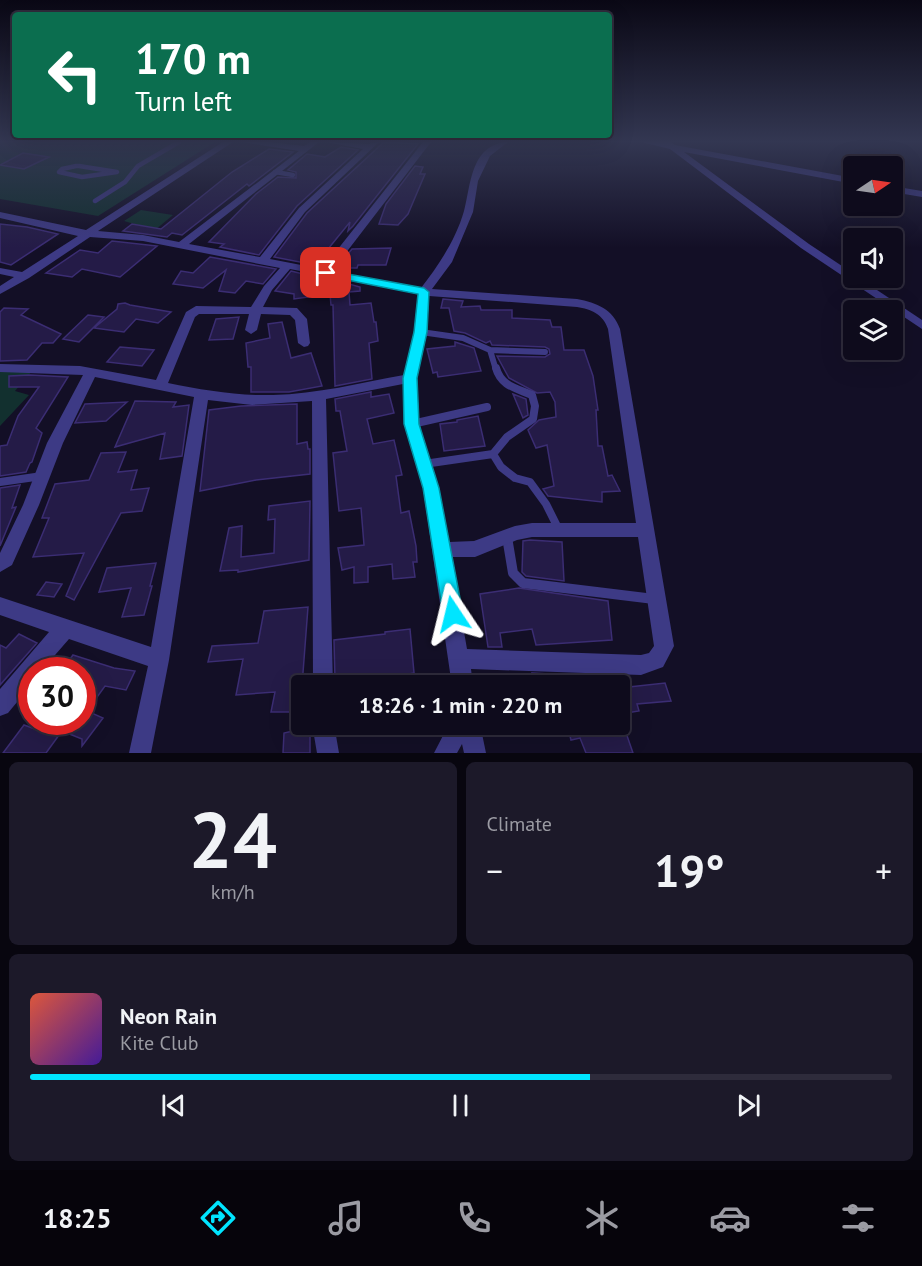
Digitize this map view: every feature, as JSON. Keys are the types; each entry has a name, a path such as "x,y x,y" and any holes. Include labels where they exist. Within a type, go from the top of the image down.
{"street":[{"path":"0,291 176,177"},
{"path":"181,245 268,177"},
{"path":"263,261 302,210 337,177"},
{"path":"326,273 400,177"},
{"path":"461,675 431,488 412,424 410,378 421,332 424,292 447,262 468,212 476,177"},
{"path":"712,177 805,246 922,326"},
{"path":"903,191 922,194"},
{"path":"0,215 91,234 132,236 424,292 578,303 589,305 607,315 614,329 664,646 657,660 650,664 459,659"},
{"path":"251,330 254,310 261,297 287,266"},
{"path":"0,271 25,276"},
{"path":"160,386 191,314 203,309 296,312 302,319 304,343"},
{"path":"0,368 91,372 160,386 251,400 278,400 410,378"},
{"path":"0,564 6,559 55,443 91,372"},
{"path":"140,753 159,660 202,393"},
{"path":"319,394 323,675"},
{"path":"442,550 475,549 523,531 647,530"},
{"path":"0,606 159,660"},
{"path":"0,705 65,627"},
{"path":"325,735 328,753"},
{"path":"445,753 455,735"},
{"path":"471,735 475,753"}],"lane":[{"path":"95,201 125,182 128,177"},
{"path":"421,332 464,338 490,350 545,352"},
{"path":"424,464 493,454 507,437 533,419 535,406 532,395 504,383 499,378 490,350"},
{"path":"412,424 487,406"},
{"path":"493,454 501,467 515,478 530,482 546,504 559,530"},
{"path":"0,482 42,476"},
{"path":"507,537 513,573 524,584 656,599"}],"green space":[{"path":"0,177 159,177 98,216 0,199"},
{"path":"141,210 173,215 155,230 124,221"},
{"path":"0,371 32,371 15,391 29,395 0,426"}],"building":[{"path":"226,177 260,177 249,186 247,184 182,235 172,233 167,237 123,231 132,224 161,229"},
{"path":"278,177 328,177 297,206 259,255 220,247 224,244 209,242 256,194"},
{"path":"346,177 392,177 353,226 348,231 350,222 315,265 274,257 307,213"},
{"path":"406,177 424,177 408,214 398,225 379,224 386,204"},
{"path":"0,224 58,234 11,265 0,262"},
{"path":"112,241 157,246 120,277 82,269 72,277 46,273 80,250 98,253"},
{"path":"391,248 386,265 358,265 357,268 348,268 348,272 340,270 342,261 352,249"},
{"path":"210,257 276,269 263,284 246,281 235,293 219,291 226,270 203,288 173,284 181,271 193,273"},
{"path":"291,271 307,275 305,278 338,284 338,281 360,287 360,291 349,292 350,305 371,303 378,341 369,343 372,379 335,386 333,305 331,305 330,294 294,299 294,294 275,291"},
{"path":"443,299 463,301 461,307 480,306 481,310 512,310 512,318 550,320 552,327 561,327 564,350 584,350 593,376 598,410 596,410 598,446 602,446 608,476 612,475 620,491 602,492 602,502 548,496 543,489 554,486 547,445 536,448 528,430 539,420 556,417 555,402 550,392 537,393 509,378 497,356 545,357 550,354 549,349 492,345 490,341 486,343 465,333 454,331 449,308 441,308"},
{"path":"125,303 171,312 158,323 136,319 124,332 94,328 117,309 118,304"},
{"path":"4,308 28,309 21,315 61,334 53,343 42,343 27,360 0,361 0,312"},
{"path":"88,315 104,317 79,342 63,339"},
{"path":"239,317 233,339 209,340 216,319"},
{"path":"282,322 291,358 311,353 322,386 289,392 251,392 251,367 248,367 246,343 270,338 268,324"},
{"path":"455,342 474,348 481,371 438,377 437,372 433,373 427,349 455,346"},
{"path":"120,347 154,350 142,366 107,362"},
{"path":"9,376 68,377 36,428 42,433 26,472 0,476 0,446 7,445 18,416 39,387 9,387"},
{"path":"371,392 371,397 389,394 394,413 367,419 373,444 394,440 402,475 396,476 401,513 409,511 417,562 413,562 415,577 393,579 392,564 368,567 368,582 354,583 354,567 342,570 338,548 364,545 361,508 339,511 333,453 347,451 340,411 336,411 335,399"},
{"path":"513,394 526,399 528,415 523,418"},
{"path":"135,401 176,402 173,407 189,405 182,456 160,459 165,433 115,447"},
{"path":"127,402 106,421 75,423 85,404"},
{"path":"297,404 297,444 307,442 308,449 310,449 310,474 256,480 200,491 209,410 241,406"},
{"path":"478,416 485,446 444,451 440,424"},
{"path":"126,452 118,472 137,470 131,490 149,488 142,511 121,513 74,600 66,596 84,553 33,557 49,518 42,518 55,484 89,480 101,453"},
{"path":"20,485 12,508 16,507 0,546 0,488"},
{"path":"310,501 309,560 238,572 238,570 220,571 229,528 242,526 241,557 274,553 275,519 268,520 269,506"},
{"path":"523,541 562,542 564,581 526,576 522,572"},
{"path":"156,563 144,615 122,617 131,588 99,592 107,568"},
{"path":"46,582 62,584 54,597 37,595"},
{"path":"519,588 608,601 612,640 536,645 532,629 500,633 502,647 488,647 480,594"},
{"path":"308,607 303,675 291,675 291,712 271,712 275,692 236,695 243,659 208,662 212,646 258,643 264,611"},
{"path":"410,629 414,673 335,675 334,640 385,634 385,632"},
{"path":"19,634 37,643 25,657 18,657 18,665 0,685 0,645 6,648"},
{"path":"96,662 135,671 126,690 105,686 96,698"},
{"path":"532,673 549,675 532,675"},
{"path":"665,683 671,701 637,704 639,711 630,712 630,687"},
{"path":"96,715 103,718 96,727"},
{"path":"291,731 291,735 310,735 310,753 283,753 284,733"},
{"path":"18,733 18,735 59,735 46,753 3,753"},
{"path":"72,735 90,735 82,746 82,739"},
{"path":"570,735 627,735 633,753 586,753 580,738 571,740"}],"route":[{"path":"326,273 424,292 421,332 410,378 412,424 431,488 453,614"}]}
